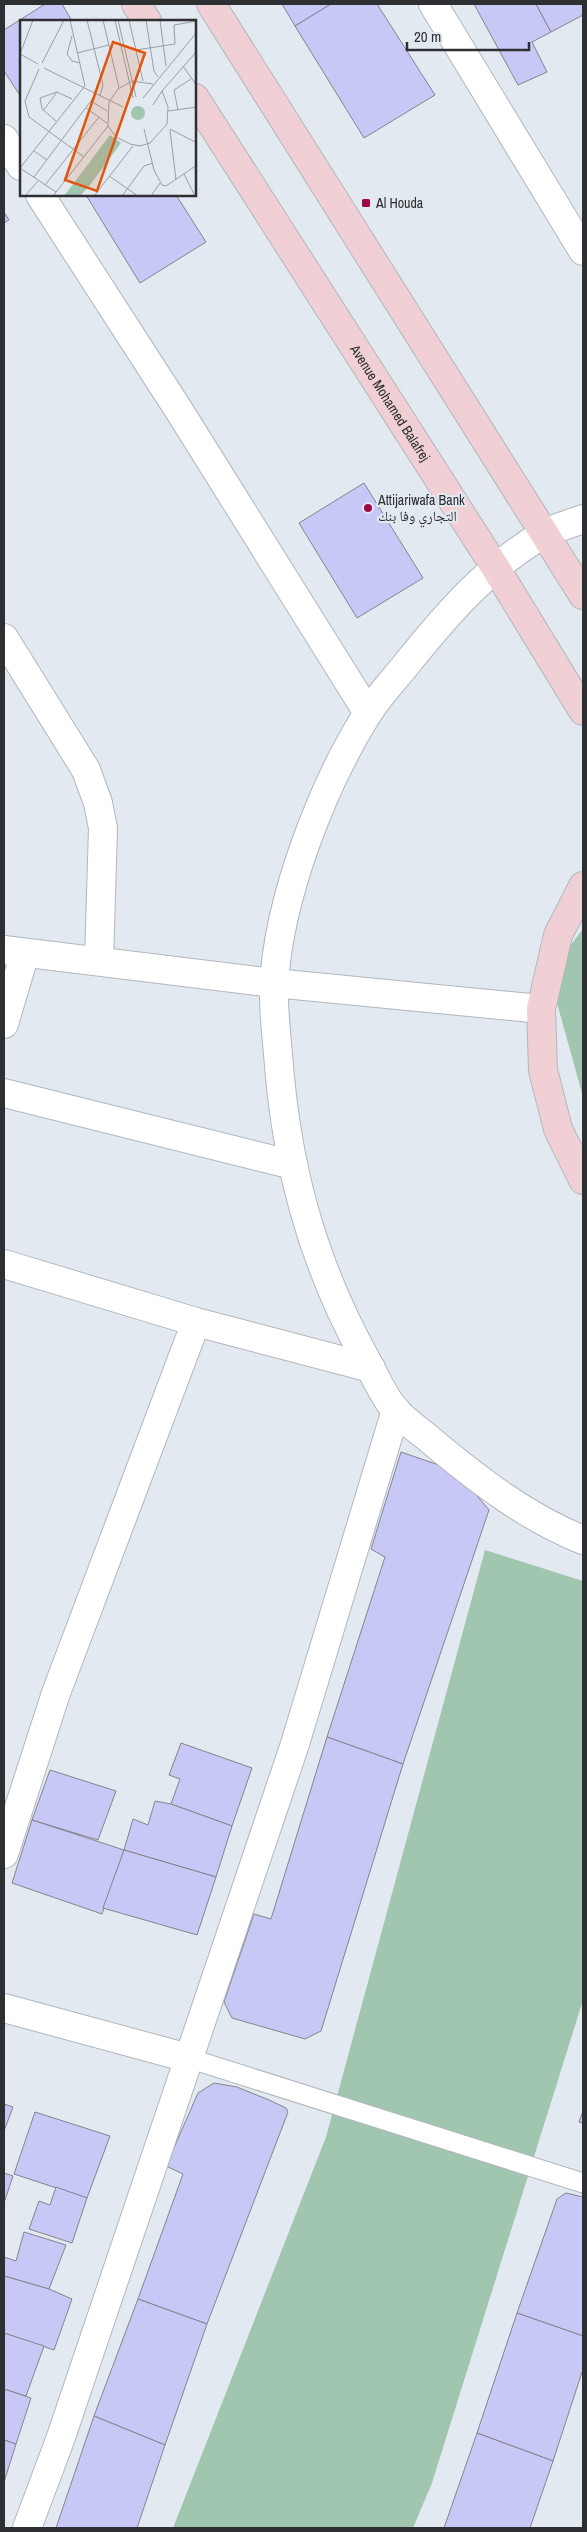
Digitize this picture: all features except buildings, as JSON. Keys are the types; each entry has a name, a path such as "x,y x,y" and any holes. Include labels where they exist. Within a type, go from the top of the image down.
{"street":[{"path":"136,4 146,20"},
{"path":"211,4 583,595"},
{"path":"433,4 583,251"},
{"name":"Avenue Mohamed Balafrej","path":"196,100 495,567 583,711"},
{"path":"4,139 20,164"},
{"path":"41,196 180,412 368,713"},
{"path":"583,519 545,534 495,567 424,642 368,713 323,799 300,864 285,916 274,983 280,1082 286,1136 293,1166 319,1261 339,1310 371,1368 396,1410 501,1495 540,1521 583,1540"},
{"path":"4,638 86,770 98,803 103,828 99,961"},
{"path":"583,886 558,935 541,1010 543,1070 558,1129 583,1180"},
{"path":"4,1024 15,952 274,983 541,1010"},
{"path":"4,1093 293,1166"},
{"path":"4,1264 196,1322 371,1368"},
{"path":"4,1854 60,1684 196,1322"},
{"path":"27,2528 60,2440 295,1744 396,1410"},
{"path":"4,2008 188,2058"}],"lane":[{"path":"188,2058 583,2183"}],"green space":[{"path":"583,929 583,1097 557,1003 559,960"},
{"path":"485,1550 583,1581 583,2000 432,2483 413,2528 173,2528 326,2137"}],"place":[{"name":"Al Houda","path":"366,203"},
{"name":"Attijariwafa Bank التجاري وفا بنك","path":"368,508"}]}
